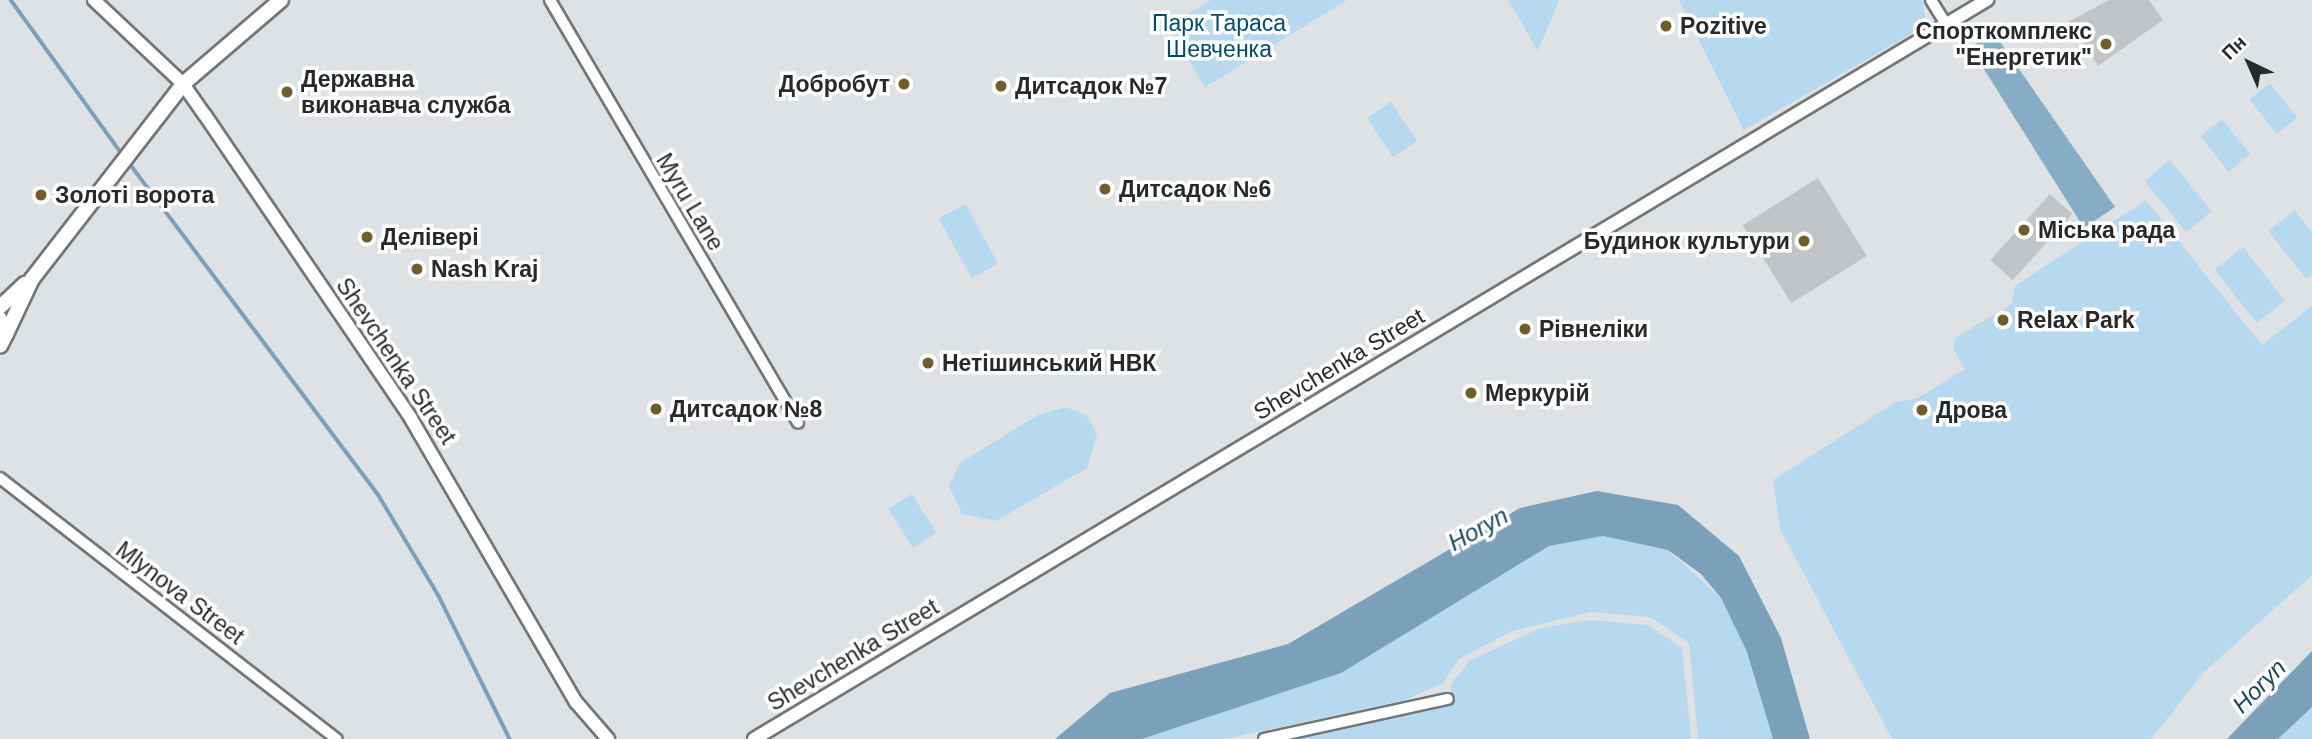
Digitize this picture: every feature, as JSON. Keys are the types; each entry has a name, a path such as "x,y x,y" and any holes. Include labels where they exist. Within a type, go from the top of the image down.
{"main road":[{"path":"3,340 32,278 154,119 183,84 281,0"},
{"path":"0,307 32,278"},
{"path":"0,319 3,340"}],"street":[{"name":"Shevchenka Street","path":"94,0 183,84 416,426 576,702 608,739"},
{"name":"Myru Lane","path":"550,0 798,423"},
{"path":"1931,0 1947,26"},
{"name":"Shevchenka Street","path":"754,739 1987,0"},
{"name":"Mlynova Street","path":"0,478 337,739"},
{"path":"1264,739 1448,699"}],"green space":[{"name":"Парк Тараса Шевченка","path":"1211,0 1347,0 1205,87 1168,26"},
{"path":"1508,0 1559,0 1538,51"},
{"path":"1679,0 1922,0 1925,14 1921,28 1744,130"},
{"path":"2270,83 2297,118 2277,134 2250,99"},
{"path":"1391,102 1417,141 1393,157 1367,118"},
{"path":"2222,119 2250,154 2229,172 2200,137"},
{"path":"2170,160 2212,211 2186,232 2144,181"},
{"path":"2146,200 2262,345 2312,306 2312,575 2204,672 2151,739 1892,739 1780,529 1773,480 1896,402 1918,398 1965,369 1953,348 1955,338 2012,304 2015,286"},
{"path":"965,204 998,263 972,278 939,219"},
{"path":"2295,210 2312,232 2312,274 2306,279 2268,231"},
{"path":"2243,247 2285,301 2256,323 2215,269"},
{"path":"1066,407 1087,416 1097,434 1087,468 996,521 962,514 949,486 960,463 1038,415"},
{"path":"912,494 936,533 913,548 888,509"},
{"path":"1603,536 1668,550 1721,598 1747,652 1773,739 1698,739 1689,643 1650,617 1591,612 1512,631 1459,659 1443,683 1405,700 1225,739 1142,739 1341,673 1549,546"},
{"path":"1591,620 1648,625 1682,648 1691,739 1282,739 1452,703 1451,684 1469,661 1540,628"},
{"path":"2312,707 2312,739 2278,739 2280,737"}],"shaded area":[{"path":"1994,33 2115,207 2084,228 1970,47"},
{"path":"1597,491 1678,505 1739,556 1781,638 1810,739 1773,739 1747,652 1721,598 1701,574 1668,550 1603,536 1549,546 1341,673 1142,739 1055,739 1110,693 1288,644 1520,508"},
{"path":"2312,651 2312,707 2278,739 2227,739"}],"building":[{"name":"Спорткомплекс \"Енергетик\"","path":"2109,0 2149,0 2163,20 2098,66 2068,22"},
{"name":"Добробут","path":"908,73 915,85 900,94 893,82"},
{"name":"Будинок культури","path":"1818,178 1867,256 1791,303 1743,225"},
{"name":"Міська рада","path":"2050,194 2072,214 2013,280 1990,260"}],"waterway":[{"path":"11,0 122,154"},
{"path":"127,160 378,494 439,596 510,739"}],"place":[{"name":"Pozitive","path":"1666,26"},
{"name":"Спорткомплекс \"Енергетик\"","path":"2106,44"},
{"name":"Добробут","path":"904,84"},
{"name":"Дитсадок №7","path":"1001,86"},
{"name":"Державна виконавча служба","path":"287,92"},
{"name":"Дитсадок №6","path":"1105,189"},
{"name":"Золоті ворота","path":"41,195"},
{"name":"Міська рада","path":"2024,230"},
{"name":"Делівері","path":"367,237"},
{"name":"Будинок культури","path":"1804,241"},
{"name":"Nash Kraj","path":"417,269"},
{"name":"Relax Park","path":"2003,320"},
{"name":"Рівнеліки","path":"1525,329"},
{"name":"Нетішинський НВК","path":"928,363"},
{"name":"Меркурій","path":"1471,393"},
{"name":"Дитсадок №8","path":"656,409"},
{"name":"Дрова","path":"1922,410"}],"water label":[{"name":"Horyn","path":"1478,529"},
{"name":"Horyn","path":"2259,686"}]}
